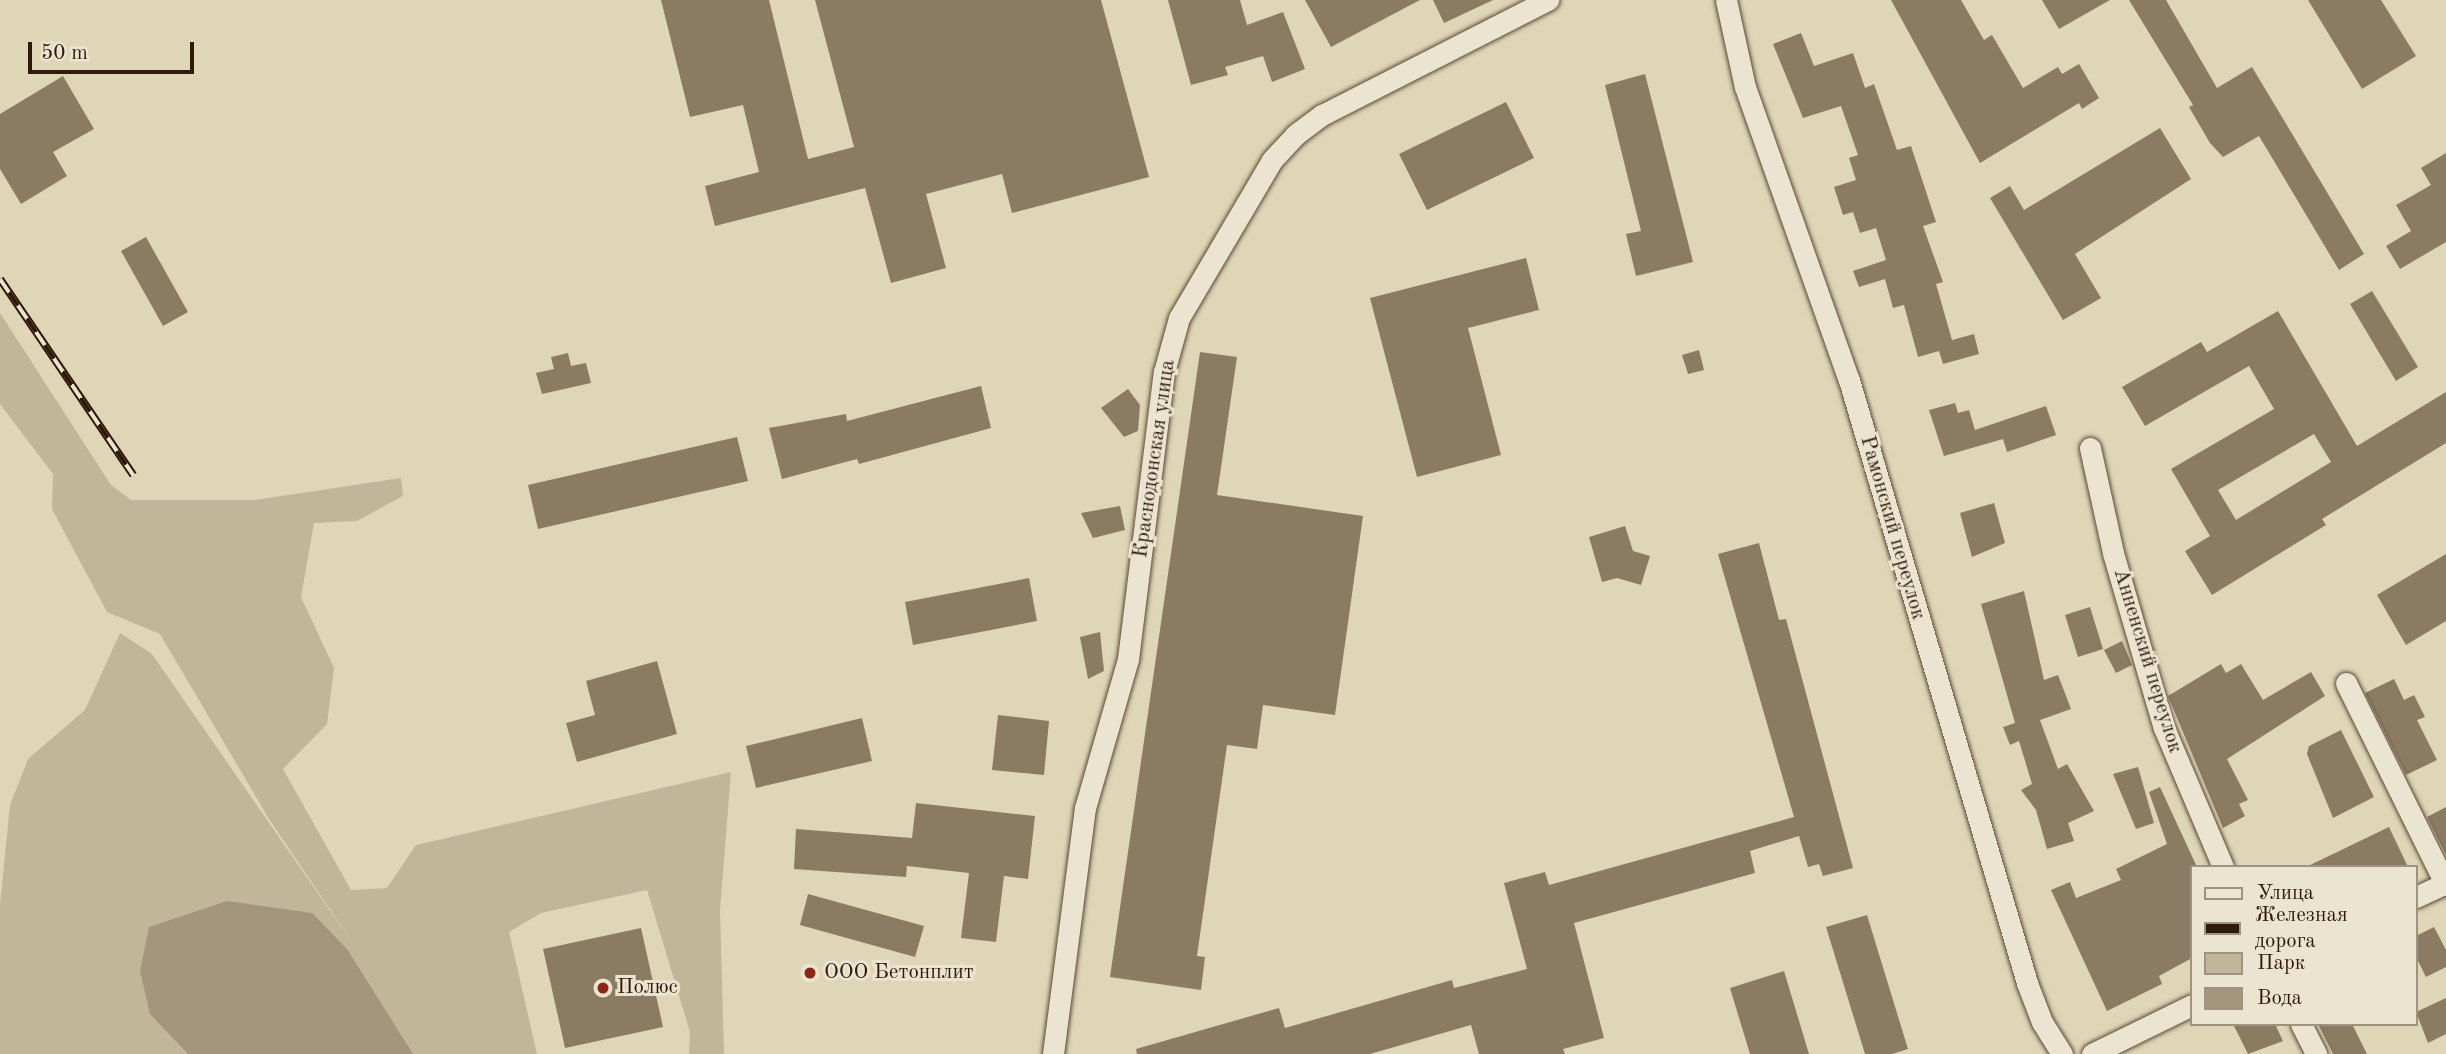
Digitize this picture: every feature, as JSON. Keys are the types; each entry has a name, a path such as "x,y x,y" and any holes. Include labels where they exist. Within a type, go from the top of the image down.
{"street":[{"name":"Краснодонская улица","path":"1053,1054 1085,808 1128,659 1164,372 1179,318 1272,160 1295,135 1322,115 1548,0"},
{"name":"Рамонский переулок","path":"1726,0 1745,87 1849,380 2027,983 2042,1022 2062,1054"},
{"name":"Анненский переулок","path":"2090,448 2113,553 2164,728 2222,865"},
{"path":"2346,683 2446,884 2418,896"},
{"path":"2092,1054 2190,1005"},
{"path":"2302,1026 2316,1054"}],"green space":[{"path":"0,313 111,485 131,500 255,500 401,478 403,496 357,521 314,523 301,597 334,668 327,724 283,769 351,890 387,888 416,845 731,772 720,910 724,1054 689,1054 690,1032 647,890 541,913 509,932 537,1054 0,1054 0,905 10,805 28,759 85,710 120,633 152,654 358,951 269,819 160,634 107,612 52,509 53,474 0,404"}],"water":[{"path":"227,901 312,913 347,949 413,1054 188,1054 150,1014 140,971 149,927"}],"building":[{"path":"661,0 769,0 808,159 854,147 815,0 1101,0 1149,177 1012,213 1002,174 926,194 946,268 891,283 865,188 715,226 705,186 759,172 743,105 690,117"},
{"path":"1168,0 1240,0 1247,25 1283,12 1305,69 1272,82 1263,56 1225,67 1228,75 1191,85"},
{"path":"1305,0 1420,0 1331,47"},
{"path":"1433,0 1493,0 1444,23"},
{"path":"1891,0 1961,0 1984,40 1992,35 2023,88 2058,67 2062,74 2079,64 2099,98 2082,109 2079,103 1980,163"},
{"path":"2042,0 2110,0 2059,29"},
{"path":"2129,0 2166,0 2217,88 2252,67 2364,254 2339,270 2259,136 2223,157 2210,143 2189,107 2193,105"},
{"path":"2308,0 2381,0 2416,56 2362,89"},
{"path":"1801,33 1814,66 1853,53 1865,88 1874,84 1897,150 1911,146 1936,222 1923,226 1943,282 1936,284 1952,340 1974,334 1979,354 1943,364 1939,351 1918,357 1904,305 1893,308 1885,279 1859,287 1853,271 1886,260 1876,228 1860,233 1853,212 1843,215 1834,187 1856,180 1849,158 1858,155 1841,106 1803,118 1773,44"},
{"path":"1645,74 1693,262 1636,276 1626,234 1641,231 1605,85"},
{"path":"63,76 94,129 53,152 67,176 21,204 0,169 0,114"},
{"path":"1506,102 1534,158 1427,210 1399,154"},
{"path":"2160,128 2191,179 2075,254 2101,298 2063,320 1990,198 2010,186 2024,210"},
{"path":"2446,153 2446,242 2400,269 2386,246 2411,231 2396,205 2431,185 2421,168"},
{"path":"146,237 188,312 163,326 121,251"},
{"path":"1526,258 1539,310 1468,328 1501,455 1417,477 1370,298"},
{"path":"2372,291 2418,367 2396,381 2350,304"},
{"path":"2278,311 2357,446 2446,392 2446,443 2322,519 2326,525 2212,595 2185,551 2210,536 2171,469 2274,409 2249,366 2145,426 2122,387 2201,342 2207,352","holes":["2314,434 2331,462 2236,520 2218,490"]},
{"path":"1699,350 1704,370 1688,374 1682,355"},
{"path":"1200,352 1237,357 1217,495 1363,516 1335,715 1263,705 1257,749 1227,745 1197,956 1205,957 1201,990 1110,977"},
{"path":"568,353 571,366 586,363 591,383 542,394 536,373 554,369 551,357"},
{"path":"981,386 991,428 859,464 857,459 782,479 769,428 846,414 847,421"},
{"path":"1128,389 1140,405 1138,431 1124,437 1101,408"},
{"path":"1955,403 1958,413 1969,410 1975,430 2046,406 2056,435 2007,452 2003,439 1944,456 1929,410"},
{"path":"737,437 748,481 538,529 528,485"},
{"path":"1994,503 2005,543 1972,557 1960,513"},
{"path":"1120,506 1125,530 1093,538 1081,513"},
{"path":"1625,526 1633,551 1650,556 1641,585 1617,578 1602,582 1589,537"},
{"path":"1759,543 1779,620 1786,619 1853,868 1823,876 1819,864 1808,867 1799,836 1750,851 1755,873 1574,923 1604,1038 1563,1049 1565,1054 1479,1054 1471,1025 1370,1054 1137,1054 1136,1049 1279,1008 1285,1028 1452,980 1454,988 1527,969 1504,883 1545,872 1549,885 1794,817 1718,554"},
{"path":"2446,554 2446,621 2406,645 2377,595"},
{"path":"1029,578 1037,621 913,645 905,602"},
{"path":"2024,591 2044,680 2058,675 2071,709 2040,720 2058,769 2067,764 2094,811 2068,823 2074,841 2047,849 2036,810 2021,790 2032,784 2019,741 2010,745 2003,727 2015,723 1981,604"},
{"path":"2090,607 2103,649 2078,657 2065,615"},
{"path":"1100,632 1104,671 1088,679 1080,637"},
{"path":"2122,641 2132,665 2116,673 2104,650"},
{"path":"657,661 677,734 577,762 566,723 595,715 586,681"},
{"path":"2221,664 2226,673 2241,664 2263,700 2311,672 2325,696 2227,759 2248,800 2239,804 2245,816 2223,828 2168,696"},
{"path":"2394,679 2404,700 2414,695 2425,717 2417,720 2437,760 2406,775 2365,693"},
{"path":"998,715 1049,721 1044,775 992,770"},
{"path":"862,718 872,761 756,788 746,746"},
{"path":"2341,730 2374,797 2333,818 2307,754 2309,746"},
{"path":"2138,767 2154,823 2136,829 2113,774"},
{"path":"2160,787 2196,865 2190,865 2190,959 2159,976 2162,984 2107,1011 2051,890 2070,882 2076,898 2121,880 2116,869 2167,844 2149,792"},
{"path":"916,803 1035,816 1028,879 1004,876 996,942 961,938 969,873 907,866 906,877 794,869 796,829 912,838"},
{"path":"2446,807 2446,855 2427,817"},
{"path":"2389,827 2407,865 2310,865"},
{"path":"808,894 924,926 915,957 800,925"},
{"path":"1867,915 1908,1049 1892,1054 1865,1054 1826,927"},
{"path":"2434,927 2446,950 2446,967 2426,977 2418,961 2418,935"},
{"name":"Полюс","path":"641,928 663,1027 565,1048 543,949"},
{"path":"1784,971 1809,1054 1750,1054 1730,988"},
{"path":"2446,998 2446,1034 2428,1043 2418,1011"},
{"path":"2234,1026 2276,1026 2283,1041 2248,1054"},
{"path":"2319,1026 2353,1026 2367,1054 2333,1054"}],"railway":[{"path":"0,279 133,475"}],"place":[{"name":"ООО Бетонплит","path":"810,973"},
{"name":"Полюс","path":"603,988"}]}
